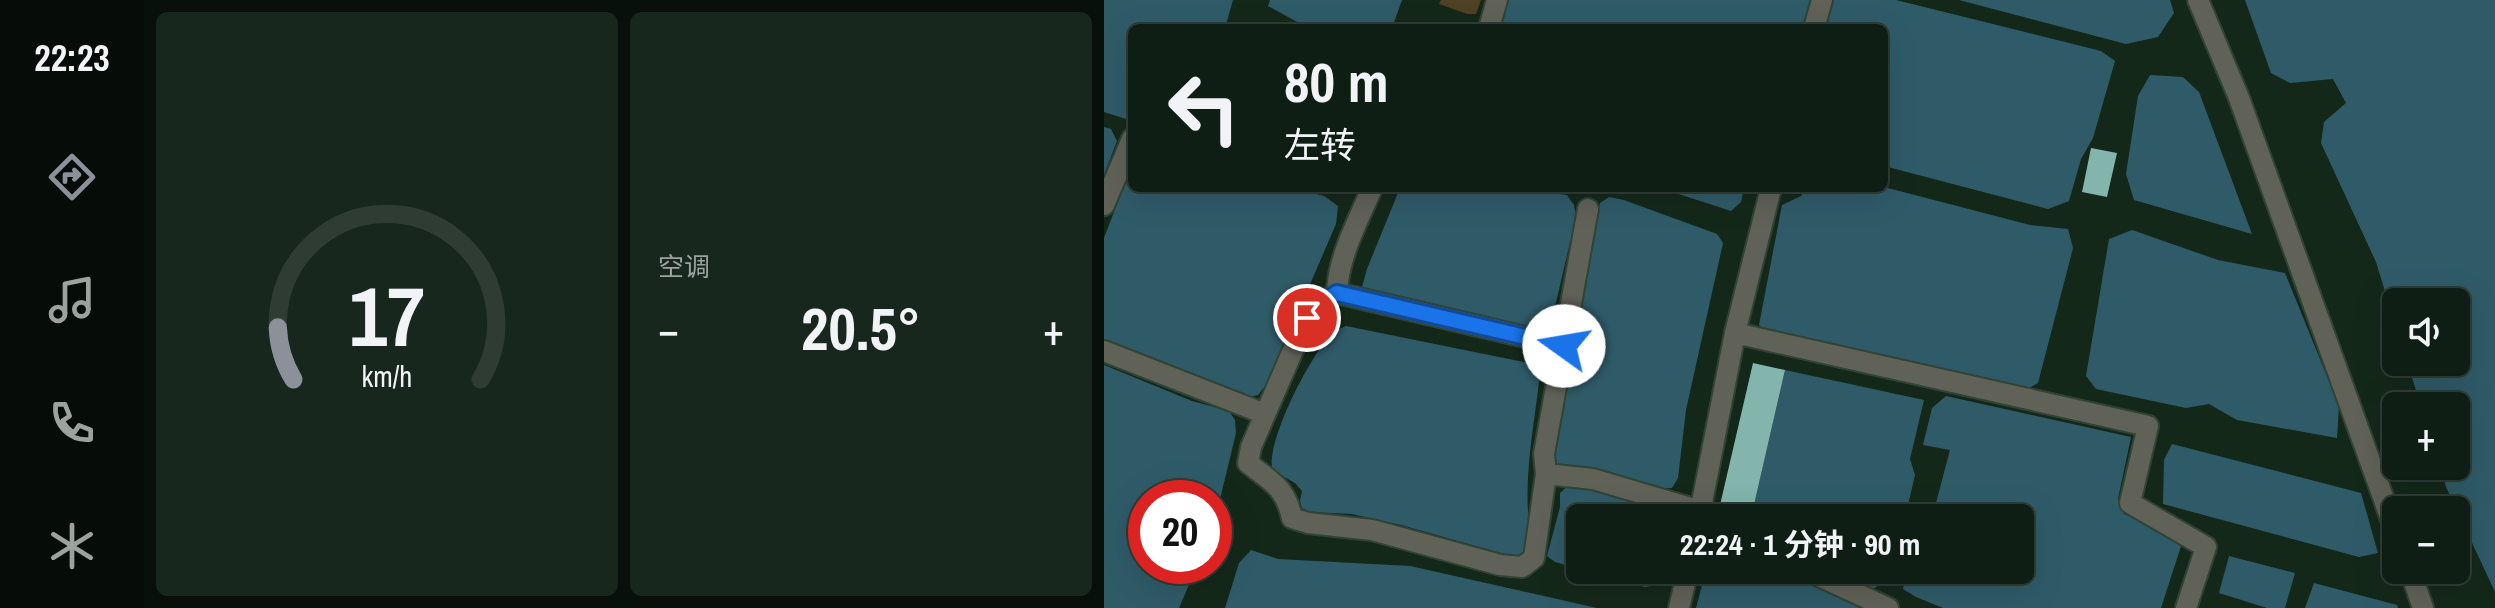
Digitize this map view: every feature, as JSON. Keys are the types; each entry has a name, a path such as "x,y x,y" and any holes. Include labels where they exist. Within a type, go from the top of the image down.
{"lane":[{"path":"1490,24 1497,0"},
{"path":"1815,24 1822,0"},
{"path":"2198,0 2244,113 2383,496"},
{"path":"1104,205 1128,148"},
{"path":"1337,293 1347,250 1370,192"},
{"path":"1702,504 1735,333 1770,192"},
{"path":"1564,346 1337,293 1318,305 1307,318 1251,447 1248,463 1282,490 1288,499 1292,518 1308,523 1372,530 1500,565 1522,567 1534,558 1546,474 1544,454 1564,346 1588,209"},
{"path":"1735,333 2148,426 2130,503 2206,547 2186,608"},
{"path":"1104,351 1265,414"},
{"path":"1546,474 1593,479 1669,504"},
{"path":"1679,608 1685,584"},
{"path":"1836,584 1888,608"},
{"path":"2415,584 2423,608"}],"shaded area":[{"path":"1441,0 1481,0 1476,14 1467,14 1439,4"}],"water":[{"path":"1104,0 1233,0 1226,24 1128,24 1128,120 1104,112"},
{"path":"1270,0 1402,0 1393,24 1301,24 1268,6"},
{"path":"1505,0 1813,0 1806,24 1497,24"},
{"path":"1834,0 1896,0 2101,51 2115,61 2093,138 2081,159 2069,201 2048,209 1888,167 1888,24 1827,24"},
{"path":"1959,0 2170,0 2174,13 2158,37 2126,44"},
{"path":"2245,0 2495,0 2495,592 2470,538 2470,496 2450,496 2444,480 2470,480 2470,392 2417,392 2411,376 2470,376 2470,288 2384,288 2376,262 2321,143 2324,122 2346,103 2333,79 2290,83 2271,73"},
{"path":"2150,75 2183,77 2199,92 2252,234 2134,200 2126,174 2138,96"},
{"path":"1104,127 1111,129 1117,141 1104,175"},
{"path":"1128,175 1128,192 1310,192 1324,196 1338,206 1336,224 1268,382 1258,395 1244,398 1104,341 1104,238"},
{"path":"1888,188 2030,225 2068,229 2073,248 2038,383 2023,391 1771,335 1759,325 1782,205 1804,192 1888,192"},
{"path":"1398,192 1545,192 1567,195 1574,205 1576,216 1553,316 1543,325 1529,328 1375,300 1362,287"},
{"path":"1672,192 1743,192 1741,202 1731,211"},
{"path":"1609,197 1717,234 1723,243 1686,410 1678,478 1672,488 1652,489 1563,468 1554,462 1553,450 1582,286 1600,203"},
{"path":"2132,230 2218,260 2285,273 2339,406 2337,438 2237,420 2209,404 2186,408 2096,389 2086,376 2109,239"},
{"path":"1346,326 1533,364 1539,382 1528,482 1532,542 1522,559 1352,514 1310,512 1302,508 1302,491 1295,483 1272,470 1276,440 1299,384 1328,338"},
{"path":"1104,365 1192,401 1229,411 1235,420 1236,433 1225,480 1128,480 1128,584 1189,584 1179,608 1104,608"},
{"path":"1785,370 1924,400 1910,459 1915,475 1908,504 1754,504"},
{"path":"1946,396 2131,437 2118,499 2124,514 2183,540 2161,608 1943,608 1903,589 1904,584 2034,584 2034,504 1936,504 1950,450 1923,445 1932,408"},
{"path":"2172,444 2361,493 2378,553 2359,557 2163,504 2164,460"},
{"path":"1570,484 1583,484 1647,504 1566,504 1566,565 1547,556 1560,507 1560,493"},
{"path":"1251,550 1278,559 1410,566 1597,608 1225,608 1239,563"},
{"path":"2229,556 2295,573 2285,608 2267,608 2219,593"},
{"path":"2314,583 2397,605 2398,608 2305,608"},
{"path":"1702,584 1815,584 1866,608 1696,608"},
{"path":"1858,584 1881,584 1871,590"}],"building":[{"path":"2091,148 2117,153 2107,197 2082,192"},
{"path":"1753,363 1785,370 1754,504 1720,504"}],"route":[{"path":"1307,318 1318,305 1337,293 1564,346"}]}
